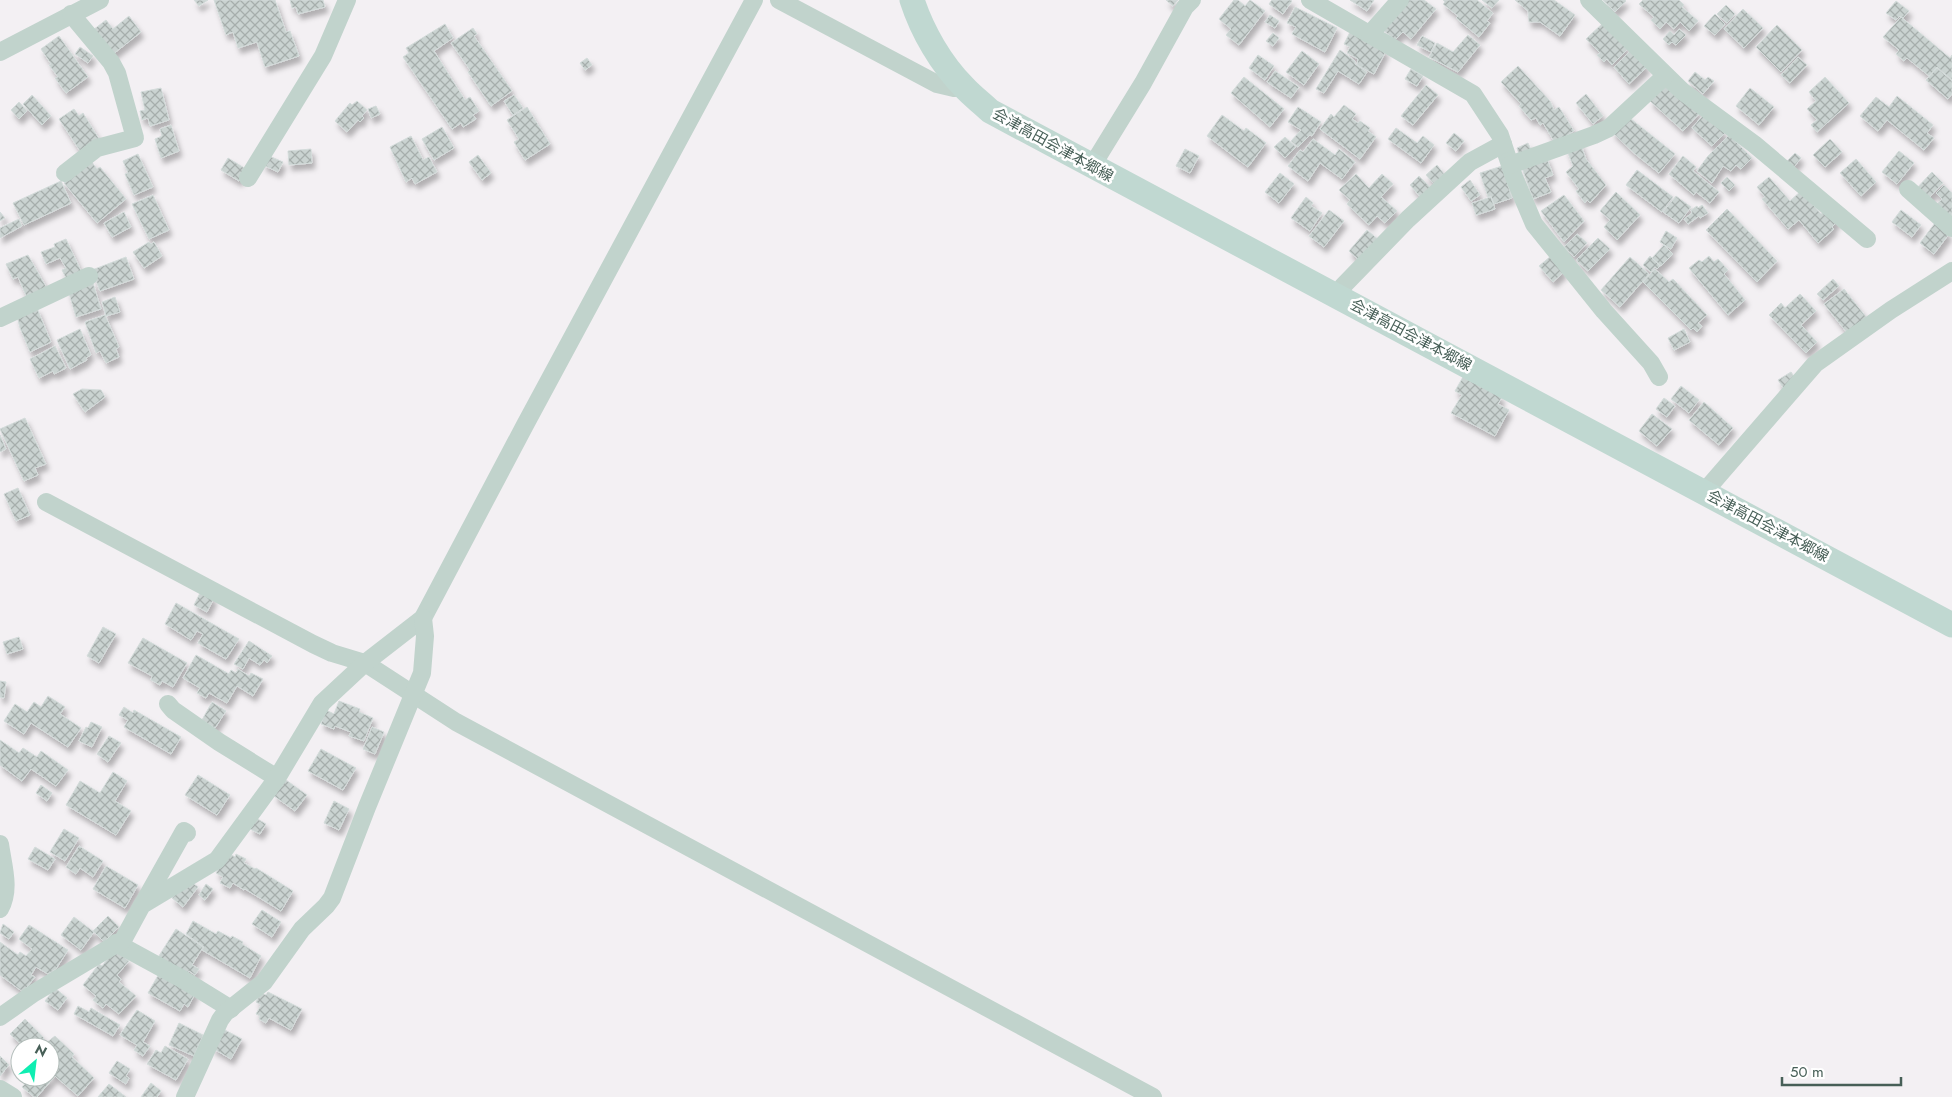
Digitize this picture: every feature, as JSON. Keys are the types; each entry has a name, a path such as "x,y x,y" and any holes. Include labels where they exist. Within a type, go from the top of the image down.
{"main road":[{"name":"会津高田会津本郷線","path":"912,0 918,18 938,53 963,87 990,111 1952,625"}],"street":[{"path":"0,52 100,0"},
{"path":"248,178 323,56 347,0"},
{"path":"142,905 216,860 277,778 322,703 365,663 423,618 754,0"},
{"path":"779,0 937,84 954,88 963,87"},
{"path":"1092,166 1143,83 1185,7 1192,0"},
{"path":"1310,0 1473,94 1500,135 1534,224 1604,311 1651,363 1659,377"},
{"path":"1370,34 1400,0"},
{"path":"1588,0 1665,76 1754,144 1866,239"},
{"path":"65,173 97,148 135,138 117,73 111,62 71,14"},
{"path":"1510,165 1594,135 1608,128 1665,76"},
{"path":"1340,297 1343,286 1408,219 1470,162 1503,144"},
{"path":"1908,189 1952,228"},
{"path":"1705,492 1815,364 1891,310 1952,271"},
{"path":"0,318 89,276"},
{"path":"46,502 313,644 365,663 456,722 1153,1097"},
{"path":"185,1097 220,1020 264,982 302,928 332,898 422,673 425,636 423,618"},
{"path":"168,704 173,710 219,742 277,778"},
{"path":"0,1017 34,993 123,940 184,831 187,833"},
{"path":"0,844 6,882 5,901 0,909"},
{"path":"116,944 166,970 231,1009"},
{"path":"0,1089 13,1097"}],"building":[{"path":"194,0 208,0 199,6"},
{"path":"214,0 275,0 286,32 290,31 299,56 265,67 257,42 238,48 233,32 226,35"},
{"path":"290,0 323,0 325,7 298,14 296,7 292,8"},
{"path":"1166,0 1178,0 1173,6"},
{"path":"1234,0 1238,0 1245,6 1250,0 1265,11 1239,45 1226,35 1231,29 1219,19"},
{"path":"1272,0 1292,1 1283,14 1269,4"},
{"path":"1350,0 1374,0 1367,11"},
{"path":"1409,0 1424,0 1436,9 1411,39 1403,32 1395,40 1383,30"},
{"path":"1443,0 1477,0 1493,13 1487,21 1490,23 1479,37 1456,18 1458,16 1443,4 1445,2"},
{"path":"1482,0 1499,0 1492,8"},
{"path":"1515,0 1554,0 1575,15 1560,36 1540,22 1529,22 1528,11"},
{"path":"1603,0 1625,0 1626,1 1615,12"},
{"path":"1643,0 1679,0 1684,5 1682,7 1698,21 1689,31 1680,22 1674,29 1666,22 1660,29 1651,20 1654,17 1639,4"},
{"path":"1896,1 1909,11 1903,18 1900,16 1896,20 1886,13"},
{"path":"1726,5 1735,14 1727,23 1717,14"},
{"path":"1295,7 1337,28 1325,52 1292,34 1296,27 1287,23"},
{"path":"1743,9 1763,28 1744,48 1724,29"},
{"path":"1715,14 1725,24 1715,35 1704,26"},
{"path":"1270,15 1279,21 1275,28 1265,22"},
{"path":"129,16 141,32 112,55 93,30 106,20 113,29"},
{"path":"1901,17 1950,58 1952,55 1952,80 1937,67 1929,76 1907,58 1904,61 1896,54 1899,50 1883,37"},
{"path":"1603,23 1628,49 1612,65 1607,59 1604,62 1597,55 1600,53 1586,39"},
{"path":"445,24 453,38 434,51 465,100 470,97 479,111 473,115 476,119 463,127 461,123 452,129 403,57 409,53 406,48"},
{"path":"1777,25 1802,50 1781,72 1756,47"},
{"path":"473,28 477,34 474,36 512,91 491,106 468,72 470,70 451,43"},
{"path":"1679,29 1686,35 1676,45 1672,42 1669,45 1663,39 1670,31 1674,35"},
{"path":"1350,32 1386,51 1374,74 1357,65 1358,59 1347,53 1350,47 1344,44"},
{"path":"1273,33 1279,38 1273,46 1266,41"},
{"path":"1468,35 1480,45 1458,72 1429,57 1437,43 1453,52"},
{"path":"59,36 88,77 66,93 55,78 58,77 41,49"},
{"path":"1422,36 1435,43 1431,52 1417,45"},
{"path":"80,47 93,56 88,63 75,54"},
{"path":"1340,50 1367,72 1359,84 1338,71 1324,93 1316,89"},
{"path":"1631,50 1647,67 1629,84 1614,67"},
{"path":"1302,51 1319,64 1304,85 1286,72"},
{"path":"1258,55 1274,66 1265,80 1249,68"},
{"path":"1798,57 1807,65 1790,83 1781,75"},
{"path":"587,58 592,65 585,70 580,63"},
{"path":"1518,66 1550,101 1554,110 1559,107 1574,131 1555,143 1543,123 1540,125 1536,118 1531,120 1519,106 1521,104 1501,82"},
{"path":"1937,68 1952,81 1952,94 1948,99 1926,80"},
{"path":"1411,69 1423,76 1417,86 1405,79"},
{"path":"1275,71 1299,87 1291,98 1267,82"},
{"path":"1695,72 1705,80 1708,77 1714,81 1703,94 1688,81"},
{"path":"1244,77 1284,109 1270,127 1231,93"},
{"path":"1825,77 1849,103 1817,132 1811,125 1817,120 1807,109 1816,101 1809,92"},
{"path":"1666,82 1700,113 1683,131 1650,101"},
{"path":"1426,85 1438,95 1413,125 1401,116"},
{"path":"161,88 169,120 150,126 148,118 142,120 140,111 145,110 141,92"},
{"path":"1750,88 1774,107 1759,125 1736,106"},
{"path":"1586,94 1603,116 1593,124 1576,103"},
{"path":"32,95 51,116 42,125 23,104"},
{"path":"514,95 523,108 513,115 504,101"},
{"path":"1897,96 1933,125 1927,133 1934,138 1924,150 1887,120 1878,131 1860,116 1876,97 1889,107"},
{"path":"357,101 367,110 362,116 364,118 360,122 358,120 347,132 335,121 350,103 352,105"},
{"path":"19,102 27,111 19,119 11,110"},
{"path":"1344,105 1356,114 1352,119 1358,123 1360,121 1370,128 1368,131 1376,137 1360,159 1320,129 1331,114 1334,117"},
{"path":"376,106 380,114 371,118 368,109"},
{"path":"527,107 550,144 525,160 514,142 519,139 507,120"},
{"path":"1298,107 1321,122 1312,136 1310,135 1298,147 1291,141 1301,130 1288,122"},
{"path":"74,109 79,116 83,113 101,142 82,154 59,119"},
{"path":"1704,114 1725,133 1712,146 1692,128"},
{"path":"1222,115 1244,131 1246,128 1266,143 1248,167 1207,136"},
{"path":"1626,115 1675,154 1659,173 1612,132"},
{"path":"171,125 179,151 161,158 155,139 162,136 160,129"},
{"path":"442,127 454,148 434,160 422,139"},
{"path":"1396,128 1417,143 1423,136 1434,145 1421,163 1388,139"},
{"path":"1454,133 1464,141 1456,151 1446,143"},
{"path":"1729,135 1752,158 1741,169 1736,165 1731,171 1723,166 1712,183 1697,171 1708,156"},
{"path":"411,136 423,160 429,157 437,172 415,184 412,178 406,182 390,147"},
{"path":"1285,137 1296,147 1285,158 1274,147"},
{"path":"1313,139 1335,155 1339,149 1355,162 1342,179 1320,163 1308,181 1288,166 1300,150 1303,152"},
{"path":"1830,139 1842,152 1825,167 1813,155"},
{"path":"1580,142 1586,159 1606,185 1590,203 1587,200 1585,203 1576,191 1579,189 1566,172 1573,166 1566,148"},
{"path":"1528,143 1532,152 1520,157 1517,148"},
{"path":"311,149 312,163 289,165 288,151"},
{"path":"1185,149 1199,156 1190,173 1176,166"},
{"path":"1899,151 1914,163 1897,184 1882,172"},
{"path":"1795,153 1801,158 1794,167 1787,161"},
{"path":"138,154 153,187 134,195 125,174 128,173 123,161"},
{"path":"267,155 283,162 278,172 263,165"},
{"path":"478,155 491,173 482,180 469,162"},
{"path":"1546,156 1553,175 1545,178 1551,192 1533,199 1521,165"},
{"path":"1683,156 1696,167 1693,171 1719,192 1710,203 1696,192 1694,195 1669,174"},
{"path":"228,158 246,169 239,181 221,170"},
{"path":"1856,159 1876,182 1861,196 1840,173"},
{"path":"91,161 97,169 100,167 126,199 97,223 64,183"},
{"path":"1437,165 1445,175 1434,184 1426,175"},
{"path":"1502,166 1512,198 1494,204 1491,196 1488,197 1480,173"},
{"path":"1637,170 1673,197 1662,212 1626,185"},
{"path":"1932,172 1943,183 1926,201 1915,190"},
{"path":"1280,173 1294,184 1279,203 1265,192"},
{"path":"1356,174 1369,188 1382,174 1393,184 1381,197 1397,211 1385,223 1377,216 1369,225 1347,204 1350,200 1339,190"},
{"path":"1419,176 1432,189 1422,199 1410,185"},
{"path":"1727,177 1735,185 1729,191 1721,183"},
{"path":"1769,177 1790,201 1801,191 1821,214 1827,210 1838,221 1832,227 1834,229 1818,243 1799,220 1788,229 1762,199 1765,197 1757,187"},
{"path":"1470,180 1480,195 1471,201 1461,187"},
{"path":"61,181 71,203 24,225 13,203"},
{"path":"1944,185 1952,193 1952,223 1935,206 1942,199 1936,193"},
{"path":"1616,192 1640,215 1617,240 1604,227 1610,220 1600,211"},
{"path":"153,195 169,230 149,239 132,204"},
{"path":"1564,195 1584,221 1564,242 1541,211"},
{"path":"1676,196 1691,207 1679,223 1663,212"},
{"path":"1306,197 1313,203 1311,206 1322,213 1310,231 1291,218"},
{"path":"1491,197 1495,209 1476,215 1472,203"},
{"path":"1702,205 1708,213 1700,218 1699,216 1688,224 1684,219 1692,213 1691,210"},
{"path":"1727,209 1777,261 1757,282 1706,230"},
{"path":"1329,210 1344,221 1324,247 1309,236"},
{"path":"1901,210 1921,225 1912,237 1892,222"},
{"path":"0,212 5,218 0,221"},
{"path":"124,212 131,227 112,237 104,223"},
{"path":"19,219 22,226 0,238 0,228"},
{"path":"1935,223 1949,234 1934,254 1920,243"},
{"path":"1367,230 1380,241 1361,262 1349,251"},
{"path":"1666,231 1677,238 1671,249 1660,242"},
{"path":"1577,234 1587,243 1574,257 1564,247"},
{"path":"1598,238 1610,249 1588,271 1576,260"},
{"path":"66,239 83,275 66,278 62,270 66,268 60,258 46,264 41,252 55,247 54,244"},
{"path":"149,242 151,244 154,242 162,256 144,268 133,252"},
{"path":"1664,245 1673,254 1661,266 1652,258"},
{"path":"28,255 48,290 27,298 18,277 13,279 6,264"},
{"path":"1551,256 1564,272 1553,282 1539,266"},
{"path":"1650,256 1660,266 1657,269 1655,267 1651,272 1643,265"},
{"path":"1709,256 1714,262 1718,259 1728,270 1724,274 1745,300 1728,315 1689,268 1699,260 1702,262"},
{"path":"126,257 134,279 100,291 92,270"},
{"path":"1630,257 1649,274 1620,307 1601,290"},
{"path":"1655,269 1669,282 1673,279 1707,315 1698,323 1702,326 1697,332 1693,328 1691,330 1643,282"},
{"path":"1833,279 1839,286 1823,300 1817,294"},
{"path":"93,283 101,309 76,317 68,290"},
{"path":"1844,289 1867,318 1848,334 1824,304"},
{"path":"1800,294 1816,311 1801,325 1817,342 1806,353 1769,315 1781,303 1785,308"},
{"path":"115,297 120,312 106,316 102,302"},
{"path":"37,308 51,342 30,352 17,316"},
{"path":"105,315 119,347 116,349 119,357 106,363 100,351 96,353 85,322"},
{"path":"80,329 91,355 86,358 87,360 70,369 57,340"},
{"path":"1684,329 1690,342 1674,350 1668,338"},
{"path":"55,346 66,368 54,374 53,371 39,378 30,359"},
{"path":"1791,372 1797,381 1784,389 1778,380"},
{"path":"1463,377 1502,397 1498,404 1509,410 1495,436 1451,413 1462,395 1455,391"},
{"path":"1681,386 1699,400 1689,413 1671,399"},
{"path":"82,389 101,390 105,397 85,412 73,394"},
{"path":"1664,398 1675,406 1667,417 1656,409"},
{"path":"1704,402 1733,428 1719,445 1689,420"},
{"path":"1652,414 1672,429 1657,446 1639,431"},
{"path":"25,418 46,464 35,468 38,475 24,481 0,429"},
{"path":"0,435 6,449 0,452"},
{"path":"18,488 30,515 16,521 4,494"},
{"path":"201,591 214,598 207,612 194,605"},
{"path":"176,603 239,639 226,659 198,643 203,634 197,631 191,640 165,624"},
{"path":"103,627 116,634 99,663 87,656"},
{"path":"19,637 23,649 7,654 3,642"},
{"path":"143,638 187,663 173,687 162,681 160,685 151,680 152,676 128,663"},
{"path":"249,641 272,656 267,663 264,660 260,665 249,658 243,669 234,664"},
{"path":"196,655 229,674 231,670 236,673 238,669 249,676 251,673 263,679 253,696 237,686 227,703 209,693 206,698 197,693 200,688 183,678"},
{"path":"0,681 6,682 4,698 0,697"},
{"path":"48,696 65,707 60,714 81,728 68,747 31,723 24,734 4,721 15,704 27,712 34,702 41,707"},
{"path":"339,701 360,709 359,712 373,718 364,741 349,736 351,732 335,726 334,729 321,724 326,710 334,714"},
{"path":"212,702 226,711 215,728 202,720"},
{"path":"124,707 133,713 134,710 181,737 171,754 124,727 128,720 119,715"},
{"path":"91,722 102,727 92,747 79,741 86,727 88,728"},
{"path":"372,727 384,732 375,754 363,749"},
{"path":"109,736 121,743 108,762 97,754"},
{"path":"0,740 19,753 23,748 37,757 41,751 68,770 56,786 31,769 22,781 0,765"},
{"path":"321,749 356,768 343,790 308,771"},
{"path":"113,772 127,781 115,801 131,811 116,835 66,805 80,781 100,793"},
{"path":"198,775 230,795 217,815 185,795"},
{"path":"286,780 307,795 295,811 274,796"},
{"path":"41,785 52,793 47,801 36,793"},
{"path":"334,801 349,809 339,830 324,823"},
{"path":"256,818 266,824 260,834 250,829"},
{"path":"64,829 79,838 65,861 50,852"},
{"path":"79,846 103,861 93,877 80,868 76,874 66,867"},
{"path":"35,847 55,859 48,870 28,859"},
{"path":"228,853 235,857 236,854 246,859 244,863 256,868 293,891 281,911 233,883 230,888 220,883 223,877 216,873"},
{"path":"106,866 138,885 125,908 93,889"},
{"path":"190,881 198,887 183,907 172,898 181,887"},
{"path":"206,884 213,889 205,900 199,895"},
{"path":"262,910 281,922 272,937 252,924"},
{"path":"108,916 119,927 104,942 93,931"},
{"path":"74,917 94,932 81,950 61,935"},
{"path":"193,921 216,934 218,931 231,938 232,936 261,956 250,978 202,950 204,947 186,934"},
{"path":"3,924 14,932 9,939 0,933"},
{"path":"29,925 68,950 56,969 48,974 36,967 31,975 35,977 23,992 0,975 0,942 18,955 20,952 26,956 32,949 19,939"},
{"path":"176,929 203,947 192,965 199,969 195,975 189,971 185,977 157,959"},
{"path":"115,950 129,961 117,975 121,979 119,982 136,996 119,1014 106,1004 103,1008 93,1000 96,996 83,985 99,964 102,966"},
{"path":"160,972 196,992 188,1007 184,1004 180,1011 148,993"},
{"path":"55,988 67,998 58,1010 45,1001"},
{"path":"268,992 302,1009 291,1030 269,1018 266,1023 259,1019 260,1016 256,1014 261,1005 256,1002 261,993 266,995"},
{"path":"78,1006 89,1012 91,1008 120,1025 113,1036 74,1014"},
{"path":"137,1010 155,1021 143,1042 150,1046 143,1056 134,1050 137,1045 120,1035"},
{"path":"25,1019 43,1037 13,1037 10,1034"},
{"path":"179,1023 203,1035 194,1056 169,1045"},
{"path":"223,1029 242,1039 231,1059 212,1048"},
{"path":"60,1041 74,1054 72,1057 94,1078 78,1096 60,1080"},
{"path":"165,1046 188,1059 176,1080 147,1064 156,1050 161,1053"},
{"path":"0,1056 9,1065 0,1076"},
{"path":"117,1061 130,1069 126,1076 129,1078 126,1084 109,1073"},
{"path":"151,1083 161,1091 157,1097 141,1097"},
{"path":"109,1084 126,1097 98,1097"},
{"path":"22,1087 46,1087 37,1097 34,1097"}]}
